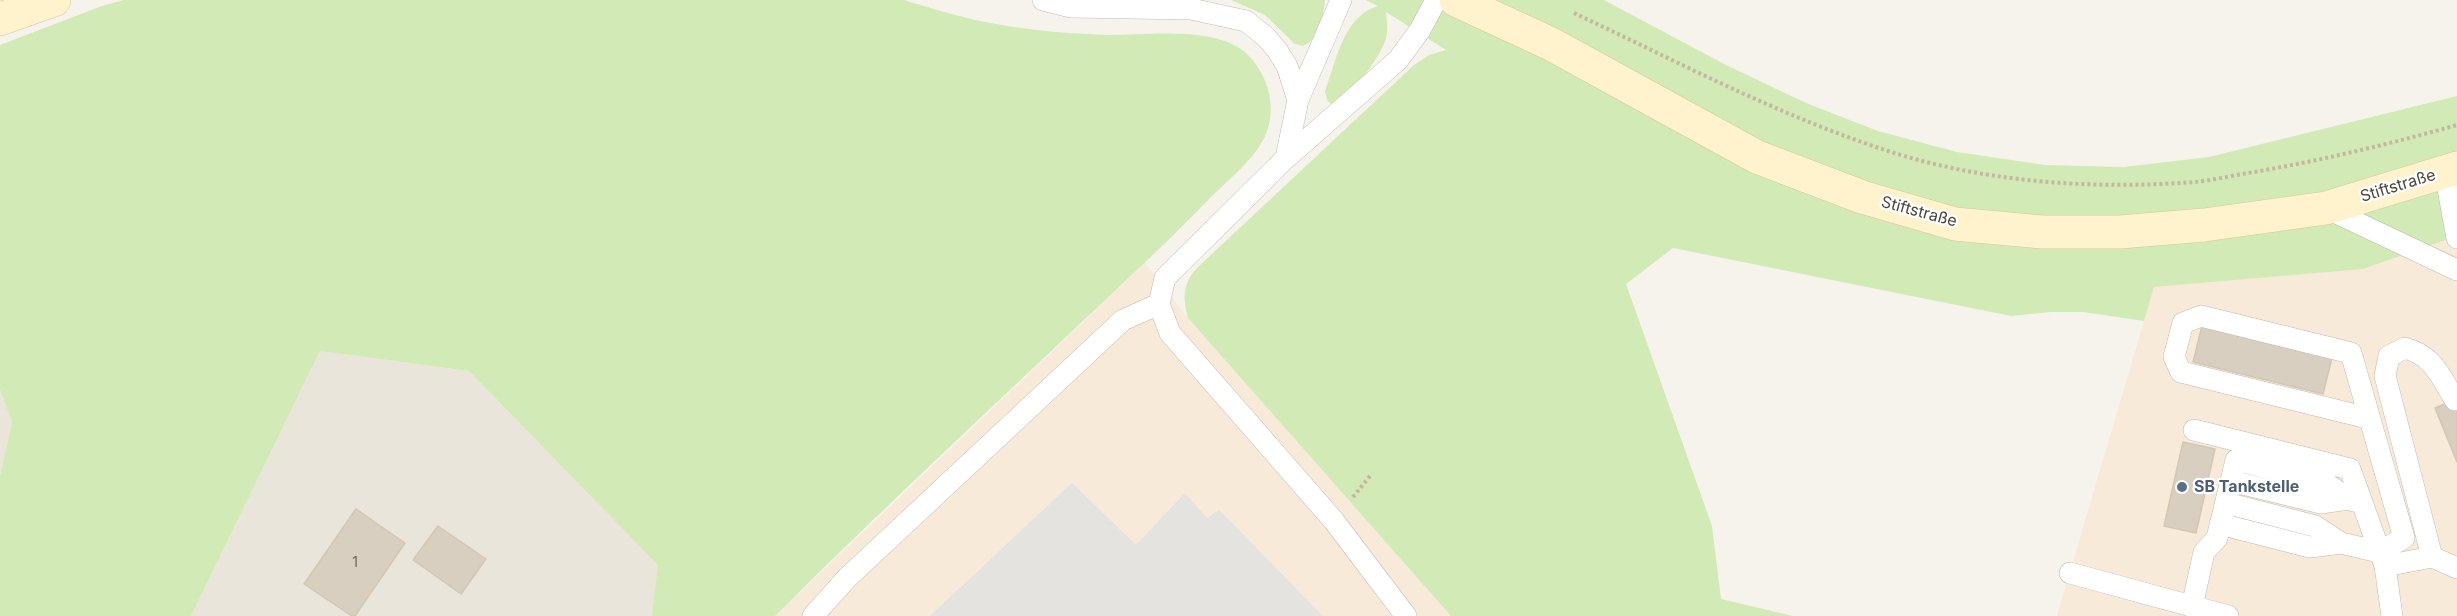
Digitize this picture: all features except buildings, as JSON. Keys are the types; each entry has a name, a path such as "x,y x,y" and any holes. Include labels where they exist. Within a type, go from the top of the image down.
{"main road":[{"path":"0,20 54,0"},
{"name":"Stiftstraße","path":"1456,0 1551,44 1757,157 1862,197 1955,224 2042,232 2120,232 2204,225 2326,208 2451,170"}],"lane":[{"path":"1043,0 1071,7 1191,9 1246,21 1266,37 1277,50 1287,66 1298,100"},
{"path":"1286,158 1298,100 1341,0"},
{"path":"1406,616 1334,521 1170,333 1159,304 1165,278 1286,158 1398,60 1436,0"},
{"path":"2451,170 2457,238"},
{"path":"2326,208 2457,270"},
{"path":"813,616 847,578 1123,320 1159,304"},
{"path":"2368,418 2181,372 2174,357 2183,323 2200,316 2350,353 2404,538 2382,559"},
{"path":"2432,557 2385,376 2389,356 2405,348 2419,352 2431,361 2455,400"},
{"path":"2194,430 2350,470 2356,501 2382,559 2392,616"},
{"path":"2192,607 2204,552 2217,538 2236,460 2326,483 2356,501"},
{"path":"2226,503 2315,526 2341,543 2382,559 2432,557 2457,568"},
{"path":"2220,524 2310,547 2341,543"},
{"path":"2070,573 2228,616"}],"path":[{"path":"1567,10 1777,109 1880,149 1967,171 2048,182 2122,185 2197,182 2313,162 2457,125"}],"shaded area":[{"path":"2457,236 2457,616 2057,616 2154,287 2363,269"},
{"path":"1145,263 1188,318 1451,616 775,616"},
{"path":"320,351 469,371 659,565 652,616 191,616"},
{"path":"0,390 12,422 0,476"},
{"path":"1072,483 1136,545 1185,493 1207,518 1219,510 1323,616 930,616"}],"green space":[{"path":"124,0 904,0 950,14 1025,29 1096,35 1182,34 1218,39 1234,45 1255,63 1270,96 1270,120 1262,142 1252,157 1178,231 903,491 775,616 652,616 658,565 469,371 320,351 191,616 0,616 0,476 12,422 0,390 0,45 102,6"},
{"path":"1231,0 1325,0 1322,20 1317,32 1303,46 1295,44 1265,15"},
{"path":"1365,0 1604,0 1726,65 1806,103 1878,131 1957,152 2045,165 2124,167 2209,157 2457,96 2457,236 2363,269 2154,287 2144,321 2083,312 2011,316 1673,248 1626,284 1712,526 1721,599 1793,616 1451,616 1188,318 1185,303 1187,284 1199,266 1414,65 1429,55 1446,50 1386,12 1387,36 1375,60 1353,89 1338,102 1331,104 1327,100 1325,91 1343,41 1356,19 1366,11 1378,6"}],"place":[{"name":"SB Tankstelle","path":"2182,487"}]}
